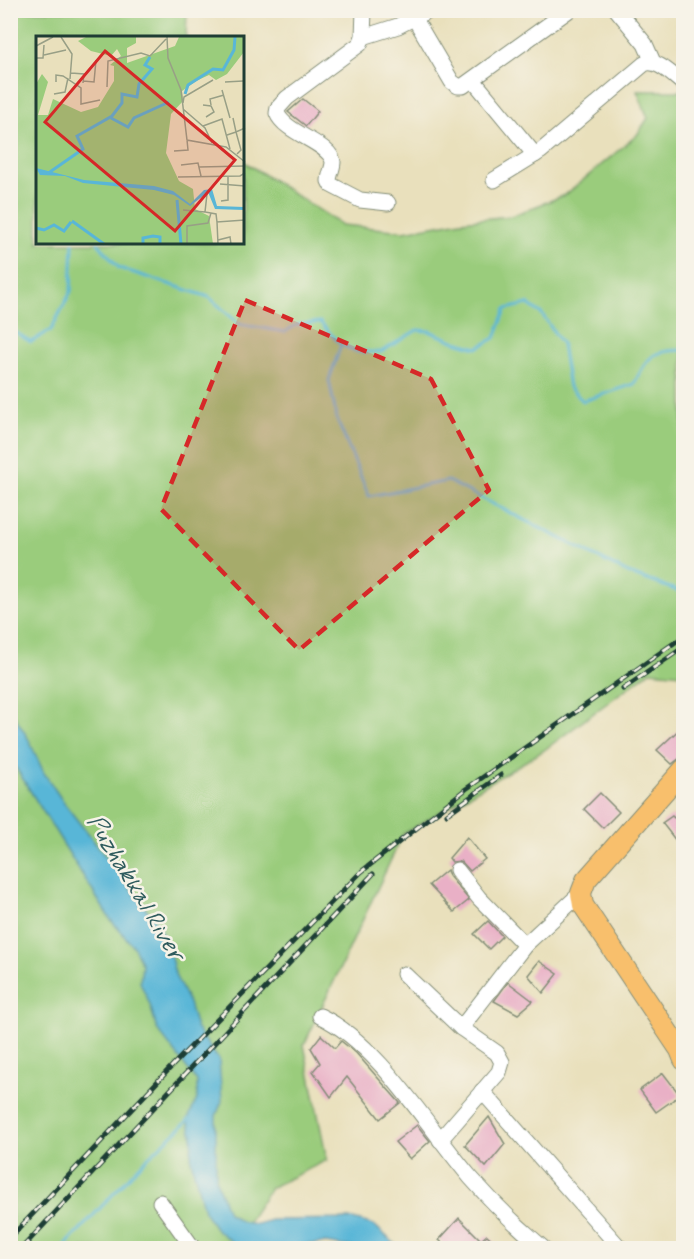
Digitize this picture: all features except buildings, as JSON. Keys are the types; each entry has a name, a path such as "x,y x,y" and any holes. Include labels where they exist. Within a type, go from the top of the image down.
{"main road":[{"path":"682,1051 583,905 581,892 586,880 684,769"}],"street":[{"path":"364,10 363,36 360,44 287,98 278,108 277,113 286,126 316,143 331,158 333,163 329,181 331,185 360,200 388,203"},
{"path":"363,36 415,19 429,10"},
{"path":"415,19 455,85 463,86 569,10"},
{"path":"617,10 645,44 653,62 684,84"},
{"path":"494,180 535,155 644,64 653,62"},
{"path":"473,80 535,155"},
{"path":"457,870 479,898 525,945"},
{"path":"461,1028 525,945 581,892"},
{"path":"404,974 461,1028 497,1053 502,1062 499,1072 440,1140"},
{"path":"320,1016 337,1024 394,1080 472,1180 543,1248"},
{"path":"482,1091 620,1248"},
{"path":"160,1202 193,1248"}],"highlighted area":[{"path":"245,300 431,379 489,490 299,650 161,509"}],"green space":[{"path":"10,11 187,11 186,36 36,36 36,244 244,244 244,162 342,225 404,231 461,221 511,216 565,195 637,135 648,118 637,91 683,91 683,674 650,671 543,751 403,834 304,1045 327,1160 270,1188 231,1248 11,1248"}],"water":[{"path":"10,709 28,738 44,773 64,803 158,924 169,950 176,977 189,1003 196,1028 219,1060 222,1101 216,1116 216,1180 228,1213 242,1222 257,1224 271,1220 353,1219 374,1225 399,1248 357,1248 325,1243 263,1248 238,1247 215,1228 204,1211 191,1160 192,1135 188,1119 197,1099 197,1081 157,1029 140,982 142,965 134,947 110,919 11,760"}],"waterway":[{"path":"10,329 31,342 51,330 71,291 73,244"},
{"path":"99,244 119,268 209,297 239,324 285,332 296,325 320,322 341,345 358,352 381,352 417,330 429,331 477,348 495,338 506,309 528,304 542,314 562,344 569,387 583,401 634,384 647,361 657,354 684,350"},
{"path":"341,345 329,380 337,420 369,496 448,481 628,573 684,593"},
{"path":"63,1248 143,1162 190,1119"}],"railway":[{"path":"10,1238 174,1064 361,872 466,789 684,636"},
{"path":"623,689 684,647"},
{"path":"447,814 501,775"},
{"path":"22,1248 373,874"}],"water label":[{"name":"Puzhakkal River","path":"135,888"}]}
